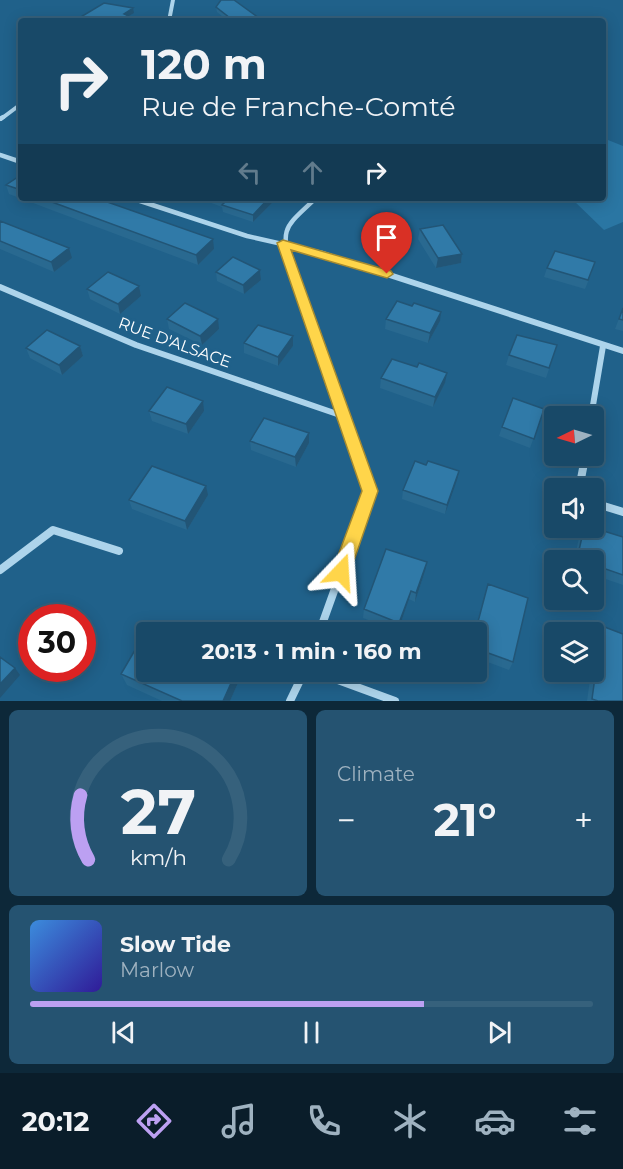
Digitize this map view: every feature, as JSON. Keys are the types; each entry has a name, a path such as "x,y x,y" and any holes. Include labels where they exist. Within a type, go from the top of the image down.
{"street":[{"path":"170,18 173,0"},
{"path":"0,119 18,106"},
{"path":"0,154 18,161"},
{"path":"140,201 247,236 322,253 623,351"},
{"path":"313,201 288,225 283,243 370,491 323,622"},
{"name":"RUE D'ALSACE","path":"0,287 136,345 343,416"},
{"path":"593,406 603,345"},
{"path":"604,506 623,512"},
{"path":"0,570 52,530 119,551"},
{"path":"290,701 299,682"},
{"path":"343,682 395,701"}],"shaded area":[{"path":"606,139 623,146 623,222 604,230 574,201 606,201"}],"building":[{"path":"221,0 234,0 259,18 230,18 216,7"},
{"path":"104,3 133,8 124,14 133,18 79,18"},
{"path":"18,177 18,189 6,185"},
{"path":"49,201 105,201 213,239 196,255"},
{"path":"226,201 266,201 253,215 222,205"},
{"path":"0,221 69,248 51,262 0,241"},
{"path":"443,225 462,254 438,258 420,229"},
{"path":"555,251 595,262 588,280 547,268"},
{"path":"233,257 260,270 243,285 216,272"},
{"path":"108,272 139,286 118,304 87,289"},
{"path":"397,301 412,306 414,303 441,312 430,333 386,319"},
{"path":"185,303 218,319 200,336 167,319"},
{"path":"623,308 623,320 619,319"},
{"path":"258,325 293,336 278,357 244,343"},
{"path":"47,330 80,346 59,365 26,348"},
{"path":"517,335 557,345 549,368 509,355"},
{"path":"392,359 417,367 419,363 447,373 435,397 381,378"},
{"path":"167,387 203,401 186,424 149,411"},
{"path":"513,398 544,409 534,439 502,427"},
{"path":"264,418 309,433 295,457 250,441"},
{"path":"415,461 426,465 428,461 459,471 447,505 403,490"},
{"path":"152,466 206,486 185,521 129,500"},
{"path":"604,531 623,537 623,575 604,568 604,550 579,550 582,538 604,538"},
{"path":"386,549 427,562 416,593 411,591 399,622 364,609"},
{"path":"488,584 528,598 513,662 487,653 487,622 478,622"},
{"path":"604,627 623,634 623,701 592,699 594,682 604,682"},
{"path":"136,648 136,681 121,674"},
{"path":"0,657 15,668 0,684"},
{"path":"139,682 232,682 223,701 182,701"}],"route":[{"path":"341,572 370,491 283,243 387,274"}]}
